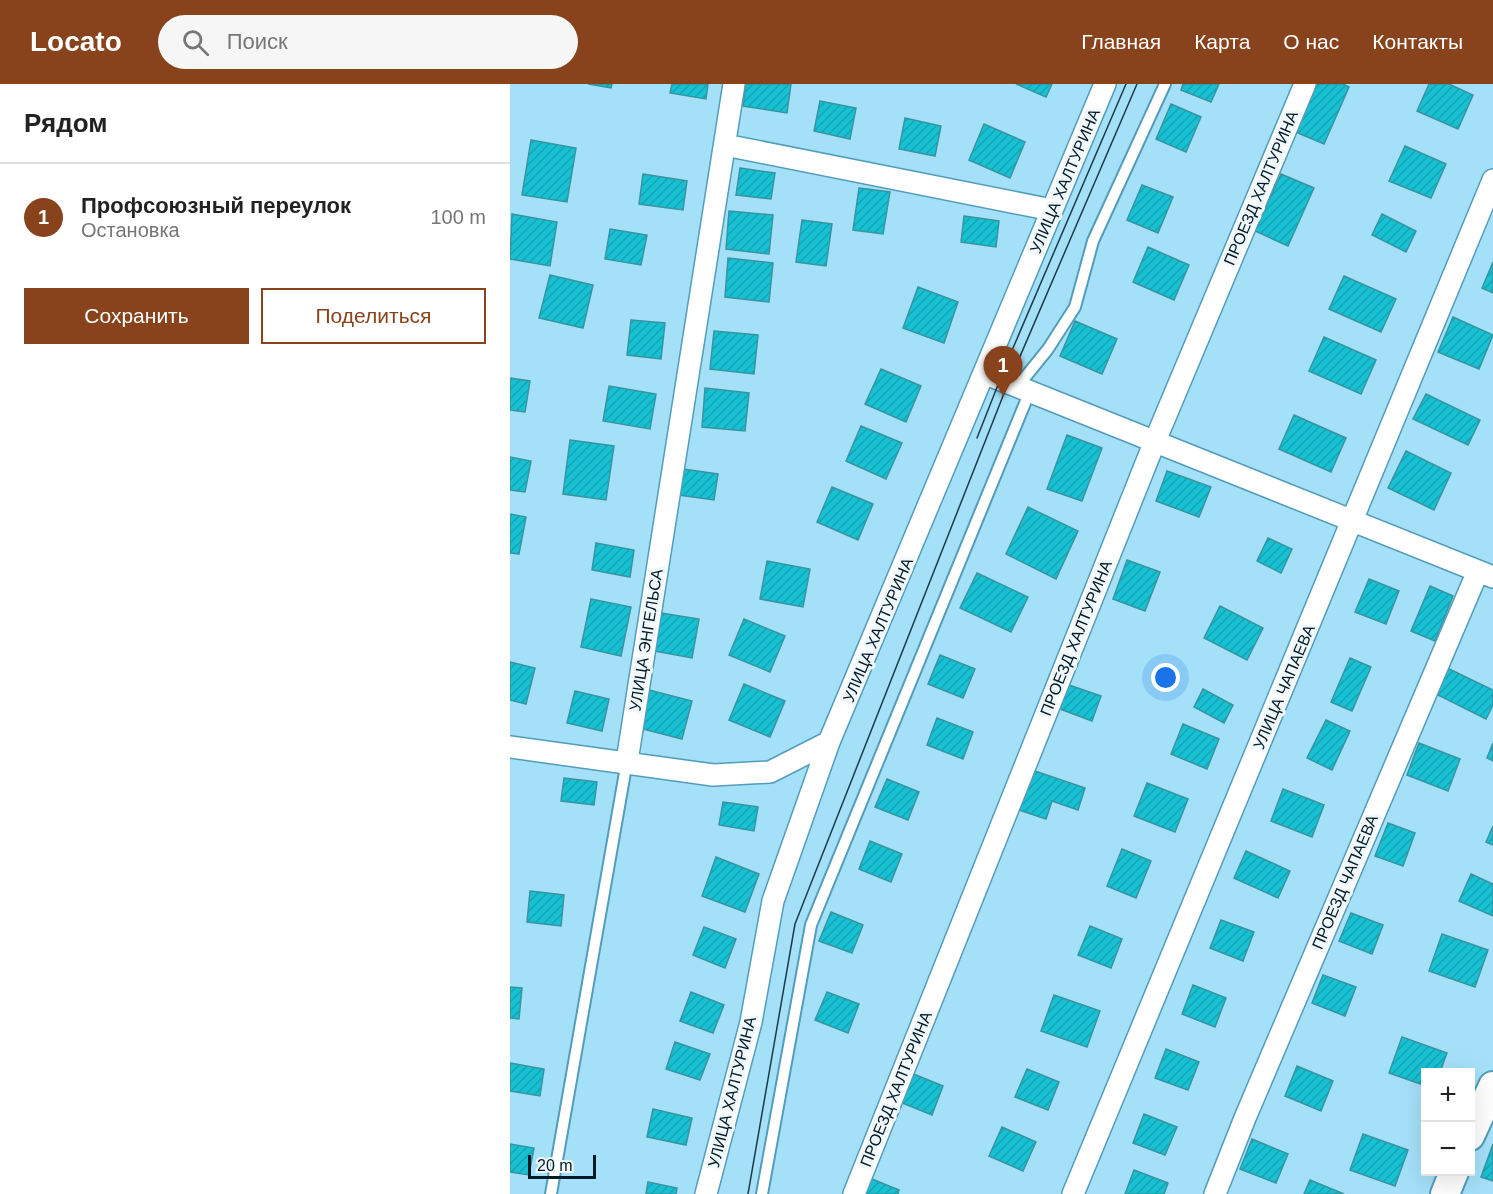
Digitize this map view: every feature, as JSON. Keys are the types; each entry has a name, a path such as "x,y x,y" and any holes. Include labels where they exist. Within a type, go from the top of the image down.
{"street":[{"name":"УЛИЦА ЭНГЕЛЬСА","path":"627,761 734,84"},
{"name":"УЛИЦА ХАЛТУРИНА","path":"706,1194 751,1022 773,901 830,742 986,374 1105,84"},
{"name":"ПРОЕЗД ХАЛТУРИНА","path":"854,1194 1155,441 1305,84"},
{"path":"725,144 1052,210"},
{"name":"УЛИЦА ЧАПАЕВА","path":"1073,1194 1353,523 1493,180"},
{"path":"986,374 1353,523 1486,574"},
{"name":"ПРОЕЗД ЧАПАЕВА","path":"1215,1194 1245,1118 1486,574"},
{"path":"510,747 713,774 770,772 830,742"},
{"path":"1475,1126 1491,1096"},
{"path":"1444,1194 1452,1176"}],"lane":[{"path":"762,1194 811,925 1024,389 1075,307 1093,241 1165,84"},
{"name":"УЛИЦА ЭНГЕЛЬСА","path":"551,1194 627,761"}],"building":[{"path":"588,84 612,84 611,88"},
{"path":"672,84 708,84 706,99 670,93"},
{"path":"746,84 791,84 787,113 743,106"},
{"path":"1016,84 1052,84 1046,97"},
{"path":"1183,84 1219,84 1211,102 1181,90"},
{"path":"1311,84 1343,84 1349,87 1324,144 1291,130"},
{"path":"1429,84 1449,84 1473,95 1458,129 1417,111"},
{"path":"820,101 856,108 850,139 814,131"},
{"path":"1171,104 1201,117 1186,152 1156,139"},
{"path":"905,118 941,126 935,156 899,149"},
{"path":"984,124 1025,142 1010,178 969,160"},
{"path":"531,140 576,148 567,202 522,195"},
{"path":"1405,146 1446,164 1431,198 1389,181"},
{"path":"740,168 775,173 771,199 736,195"},
{"path":"643,174 687,181 683,210 639,204"},
{"path":"1281,174 1314,188 1288,246 1255,231"},
{"path":"1142,185 1173,197 1158,233 1127,220"},
{"path":"859,188 890,192 883,234 853,230"},
{"path":"729,211 773,215 769,254 726,249"},
{"path":"512,214 557,222 550,266 510,259"},
{"path":"1382,214 1416,231 1406,252 1372,235"},
{"path":"964,216 999,221 996,247 961,242"},
{"path":"802,220 832,224 826,266 796,262"},
{"path":"610,229 647,235 641,265 605,259"},
{"path":"1148,247 1189,265 1174,300 1133,282"},
{"path":"728,258 773,263 769,302 725,297"},
{"path":"1493,262 1493,293 1482,288"},
{"path":"550,275 593,285 583,328 539,318"},
{"path":"1344,276 1396,299 1381,332 1329,309"},
{"path":"918,287 958,302 944,343 903,328"},
{"path":"1453,317 1493,335 1479,369 1438,352"},
{"path":"631,320 665,323 661,359 627,355"},
{"path":"1075,321 1117,339 1102,374 1060,356"},
{"path":"714,331 758,335 754,374 710,369"},
{"path":"1324,337 1376,360 1361,394 1309,371"},
{"path":"881,369 921,386 906,422 865,404"},
{"path":"510,378 530,381 525,412 510,410"},
{"path":"609,386 656,394 650,429 603,421"},
{"path":"705,388 749,393 745,431 702,427"},
{"path":"1426,394 1480,420 1468,445 1413,419"},
{"path":"1294,415 1346,438 1331,472 1279,449"},
{"path":"861,426 902,443 886,479 846,461"},
{"path":"1067,435 1102,448 1082,501 1047,489"},
{"path":"570,440 614,446 606,500 563,494"},
{"path":"1406,451 1451,473 1434,510 1388,488"},
{"path":"510,457 531,461 525,492 510,490"},
{"path":"683,469 718,474 714,500 679,495"},
{"path":"1167,471 1211,487 1199,517 1156,501"},
{"path":"832,487 873,504 858,540 817,522"},
{"path":"1028,507 1078,531 1056,579 1006,554"},
{"path":"510,514 526,517 519,554 510,553"},
{"path":"1268,538 1292,549 1281,573 1257,561"},
{"path":"596,543 634,550 630,577 592,570"},
{"path":"1127,560 1160,572 1145,611 1113,599"},
{"path":"767,561 810,569 803,607 760,599"},
{"path":"977,573 1028,597 1011,632 960,608"},
{"path":"1369,579 1399,591 1386,624 1355,612"},
{"path":"1430,586 1453,596 1435,641 1411,631"},
{"path":"591,599 631,607 621,656 581,647"},
{"path":"1220,606 1263,628 1247,660 1204,638"},
{"path":"655,612 699,619 692,658 648,650"},
{"path":"744,619 785,636 770,672 729,655"},
{"path":"940,655 975,669 963,698 928,684"},
{"path":"1350,658 1371,667 1352,711 1331,702"},
{"path":"510,662 535,668 526,704 510,700"},
{"path":"1445,667 1493,690 1493,705 1486,719 1432,692"},
{"path":"744,684 785,701 770,737 729,720"},
{"path":"1069,685 1101,696 1092,721 1060,709"},
{"path":"1203,689 1233,705 1224,723 1194,707"},
{"path":"649,690 692,701 682,739 639,728"},
{"path":"575,691 609,699 602,731 567,723"},
{"path":"937,718 973,732 963,759 927,745"},
{"path":"1326,720 1350,731 1332,770 1307,758"},
{"path":"1183,724 1219,739 1207,769 1171,754"},
{"path":"1419,743 1460,759 1448,791 1407,775"},
{"path":"1493,743 1493,761 1487,758"},
{"path":"1032,770 1085,788 1078,810 1052,801 1046,819 1019,810"},
{"path":"564,778 597,782 594,805 561,801"},
{"path":"887,779 919,792 908,820 875,807"},
{"path":"1147,783 1188,799 1175,832 1134,816"},
{"path":"1283,789 1324,805 1312,837 1271,821"},
{"path":"723,802 758,807 754,831 719,825"},
{"path":"1388,823 1415,833 1403,866 1375,856"},
{"path":"1493,826 1493,845 1486,842"},
{"path":"870,841 902,854 891,882 859,869"},
{"path":"1122,849 1151,861 1136,898 1107,886"},
{"path":"1246,851 1290,871 1278,898 1234,878"},
{"path":"716,857 759,874 745,912 702,896"},
{"path":"1471,874 1493,884 1493,916 1459,901"},
{"path":"530,891 564,895 561,926 527,922"},
{"path":"831,912 863,925 852,953 819,941"},
{"path":"1351,913 1383,925 1372,954 1339,941"},
{"path":"1221,920 1254,932 1243,961 1210,948"},
{"path":"1090,926 1122,939 1111,968 1078,955"},
{"path":"704,927 736,939 725,968 693,955"},
{"path":"1442,934 1488,950 1475,987 1429,971"},
{"path":"1323,975 1356,987 1345,1016 1312,1003"},
{"path":"1193,985 1226,998 1215,1027 1182,1014"},
{"path":"510,987 522,988 519,1019 510,1018"},
{"path":"691,992 724,1005 713,1033 680,1021"},
{"path":"827,992 859,1004 848,1033 815,1020"},
{"path":"1054,995 1100,1011 1087,1047 1041,1031"},
{"path":"1402,1037 1447,1053 1441,1068 1421,1068 1421,1084 1389,1073"},
{"path":"675,1042 710,1054 700,1080 666,1069"},
{"path":"1166,1049 1199,1062 1188,1090 1155,1078"},
{"path":"510,1063 544,1069 540,1096 510,1091"},
{"path":"1297,1066 1333,1081 1321,1111 1285,1096"},
{"path":"1027,1069 1059,1082 1048,1110 1015,1097"},
{"path":"911,1073 943,1086 932,1115 900,1102"},
{"path":"653,1109 692,1118 686,1145 647,1137"},
{"path":"1144,1114 1177,1127 1165,1155 1133,1143"},
{"path":"1002,1127 1036,1142 1023,1171 989,1156"},
{"path":"1363,1134 1408,1150 1395,1186 1350,1170"},
{"path":"1252,1139 1288,1154 1276,1183 1240,1169"},
{"path":"510,1144 534,1148 529,1175 510,1172"},
{"path":"1493,1144 1493,1181 1481,1177"},
{"path":"1134,1170 1168,1183 1164,1194 1125,1194"},
{"path":"867,1177 899,1190 898,1194 860,1194"},
{"path":"1310,1180 1344,1194 1304,1194"},
{"path":"648,1182 677,1188 676,1194 646,1194"}],"tram line":[{"path":"977,438 1007,362 1126,84"},
{"path":"748,1194 795,924 1003,396 1137,84"}],"place":[{"name":"Профсоюзный переулок","path":"1003,396"}]}
